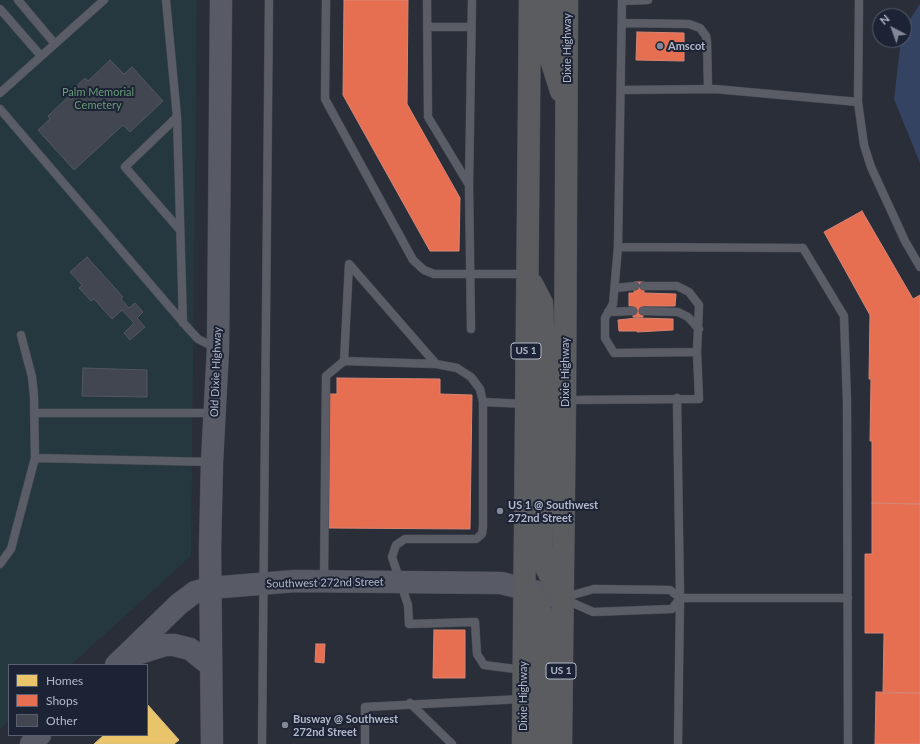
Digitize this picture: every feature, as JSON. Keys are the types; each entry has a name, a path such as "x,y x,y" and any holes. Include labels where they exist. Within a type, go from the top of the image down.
{"highway":[{"name":"Dixie Highway","path":"523,744 530,0"},
{"path":"548,0 548,50 566,105"},
{"name":"Dixie Highway","path":"561,744 565,400 567,0"},
{"path":"527,274 542,303 545,368 541,548 545,565 562,598"},
{"path":"525,588 534,598 542,613 545,625 544,744"}],"street":[{"name":"Old Dixie Highway","path":"212,744 210,588 212,462 218,349 221,0"},
{"name":"Southwest 272nd Street","path":"120,661 179,604 195,592 210,588 295,581 501,583 562,598"},
{"path":"120,661 165,645 174,645 190,649 211,666"},
{"path":"30,744 39,736"}],"lane":[{"path":"18,0 55,44"},
{"path":"0,93 104,0"},
{"path":"166,0 177,117 183,322"},
{"path":"262,744 269,0"},
{"path":"326,0 325,99 413,260 424,270 434,274 527,274"},
{"path":"427,0 428,117 469,185"},
{"path":"471,329 469,185 472,0"},
{"path":"648,0 622,0 618,247 613,304 605,318 605,338 614,353 697,352"},
{"path":"859,0 858,102 864,145 871,167 905,241 920,267"},
{"path":"0,9 41,56"},
{"path":"622,23 689,24 700,28 706,36 707,41 708,89"},
{"path":"427,27 471,27"},
{"path":"621,90 708,89 858,102"},
{"path":"0,109 198,339 218,349"},
{"path":"177,117 125,167 180,230"},
{"path":"618,247 803,248 844,316 847,402 848,744"},
{"path":"344,361 349,264 436,364"},
{"path":"615,288 635,286"},
{"path":"565,400 699,399 697,352 699,305 689,292 677,286 644,286"},
{"path":"608,312 633,311"},
{"path":"643,311 678,312 688,317 698,329"},
{"path":"0,564 11,549 35,458 35,413 32,377 21,335"},
{"path":"324,582 326,376 344,361 436,364 457,368 471,378 480,389 483,402 482,534 476,539 405,539 398,542 394,548 392,557 408,605 409,624 474,622 476,654 484,664 524,671"},
{"path":"677,398 680,598 678,744"},
{"path":"483,402 526,404"},
{"path":"35,413 215,413"},
{"path":"35,458 212,462"},
{"path":"562,598 594,589 670,590 680,598 848,598"},
{"path":"562,598 593,612 672,609 680,598"},
{"path":"365,744 365,707 410,703 523,699"},
{"path":"410,703 452,744"}],"green space":[{"name":"Palm Memorial Cemetery","path":"0,0 197,0 191,556 72,664 8,664 8,722 0,729"}],"water":[{"path":"920,4 920,163 894,99 900,48 912,48 912,16"}],"building: Homes":[{"path":"148,705 179,740 174,744 94,744 103,736 148,736"}],"building: Shops":[{"path":"344,0 408,0 407,104 460,198 459,251 430,251 343,95"},
{"name":"Amscot","path":"637,32 684,33 684,61 636,60"},
{"path":"862,211 913,299 920,295 920,504 872,503 872,441 870,441 871,379 869,379 870,315 824,232"},
{"path":"635,282 644,282 644,293 676,294 675,306 643,306 643,317 633,317 633,306 629,306 629,293 634,293"},
{"path":"637,318 673,319 673,330 637,332 619,331 618,320"},
{"path":"337,378 440,379 440,394 472,395 470,529 328,528 329,394 337,394"},
{"path":"872,503 920,504 920,693 883,693 884,633 865,633 865,554 872,554"},
{"path":"434,630 465,630 465,678 433,678"},
{"path":"316,644 325,644 324,663 315,662"},
{"path":"876,692 920,693 920,744 875,744"}],"building: Other":[{"path":"110,60 124,74 132,67 163,101 130,132 123,125 74,170 38,130 50,119 48,116 68,97 71,100 79,92 74,88 85,78 88,81"},
{"path":"87,257 123,297 121,299 129,308 135,303 143,312 137,318 145,327 130,340 124,333 134,323 122,310 112,319 94,299 91,301 79,288 82,285 70,272"},
{"path":"83,368 147,370 147,397 82,396"}],"place":[{"name":"Amscot","path":"660,46"},
{"name":"US 1 @ Southwest 272nd Street","path":"500,511"},
{"name":"Busway @ Southwest 272nd Street","path":"285,725"}]}
